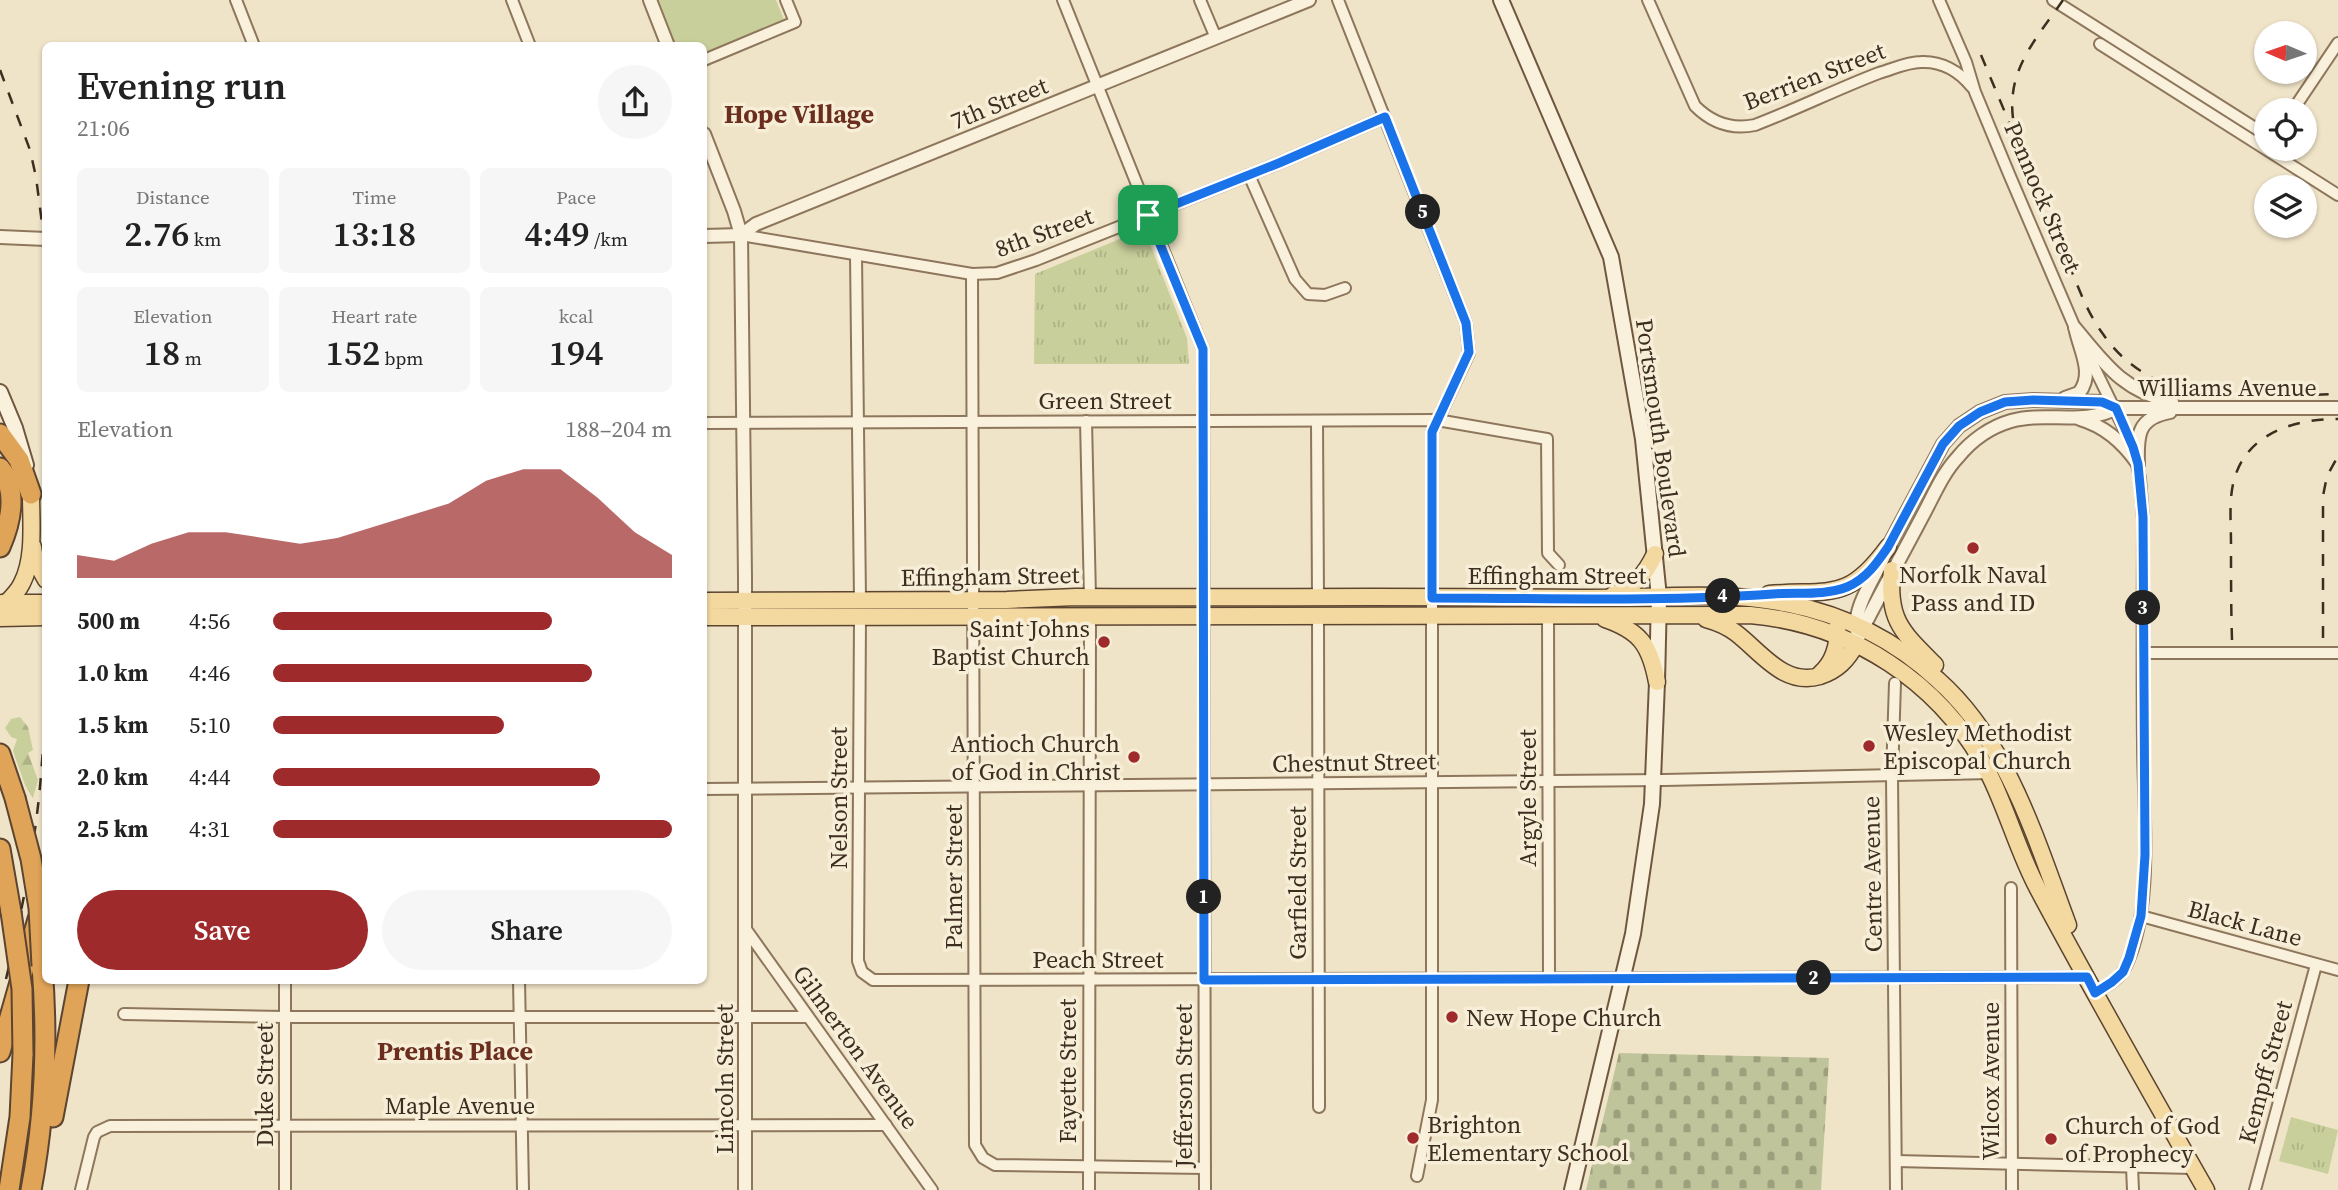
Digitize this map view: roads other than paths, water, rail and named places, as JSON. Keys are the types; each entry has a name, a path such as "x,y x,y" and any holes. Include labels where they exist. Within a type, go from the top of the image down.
{"highway":[{"path":"0,434 10,444 19,460 31,494"},
{"path":"0,468 6,475 11,491 8,528 0,547"},
{"path":"0,754 12,820 29,884 42,966"},
{"path":"8,793 31,859 39,908 42,966"},
{"path":"2,869 22,989 20,1117 9,1190"},
{"path":"0,1052 42,908"},
{"path":"31,1190 44,1086 43,984"},
{"path":"38,1190 78,984"}],"main road":[{"name":"Portsmouth Boulevard","path":"1501,0 1611,257 1643,439 1659,597 1654,780 1640,896 1623,979 1572,1190"},
{"path":"0,392 25,460 31,494 31,534 35,560 42,573"},
{"path":"2,608 23,582 31,534"},
{"path":"1740,596 1826,592 1846,587 1870,571 1888,547"},
{"path":"1606,598 1627,590 1639,580 1655,554"},
{"path":"1892,570 1891,603 1899,625 1952,684 1979,726"},
{"name":"Effingham Street","path":"707,602 744,609 860,617 1090,597 1740,596 1789,604 1829,615 1858,634 1878,656 1913,680 1944,709 1968,740 1988,773 2036,886 2087,977"},
{"name":"Effingham Street","path":"707,616 744,609 860,600 1090,616 1750,615 1778,618 1838,636 1858,634 1894,646 1929,671 1953,695 1992,745 2036,841 2087,977"},
{"path":"2,608 42,603"},
{"path":"2,608 42,616"},
{"path":"1592,615 1619,624 1636,635 1650,654 1657,682"},
{"path":"1682,615 1700,617 1726,626 1788,675 1803,678 1815,677 1840,666 1858,634"},
{"path":"1815,677 1830,663 1838,636 1836,625 1829,615"},
{"path":"2087,977 2206,1190"}],"street":[{"path":"236,0 252,42"},
{"path":"512,0 528,42"},
{"path":"650,0 666,42"},
{"path":"707,59 795,22 786,0"},
{"name":"Jefferson Street","path":"1063,0 1203,349 1205,1190"},
{"path":"1200,0 1216,38"},
{"name":"7th Street","path":"707,236 741,235 756,224 1309,0"},
{"path":"1338,0 1466,323 1469,352 1432,432 1432,1100 1417,1176"},
{"name":"Berrien Street","path":"1648,0 1691,99 1706,116 1725,125 1755,125 1870,77 1914,62 1929,62 1948,67 1967,80 1975,92"},
{"name":"Pennock Street","path":"1939,0 2075,328 2116,408 2138,464 2143,517 2145,855 2141,916 2123,972 2095,993"},
{"path":"2053,0 2254,127"},
{"path":"2301,98 2338,43"},
{"path":"2100,44 2338,195"},
{"name":"8th Street","path":"741,235 972,274 997,273 1249,175 1385,117"},
{"name":"Lincoln Street","path":"707,142 741,235 745,1190"},
{"path":"1249,175 1295,279 1308,294 1325,295 1345,288"},
{"path":"0,237 42,239"},
{"path":"0,243 15,239"},
{"path":"856,256 860,600"},
{"name":"Palmer Street","path":"972,274 975,1145 983,1158 995,1165 1089,1166"},
{"path":"2051,400 2076,395 2085,382 2086,367 2075,328"},
{"path":"2075,328 2112,372 2126,384 2151,397 2194,407"},
{"name":"Williams Avenue","path":"1858,634 1858,611 1882,565 1888,547 1943,444 1959,426 1994,405 2051,400 2102,402 2116,408 2338,408"},
{"path":"2138,464 2138,439 2147,420 2156,415 2194,407"},
{"name":"Williams Avenue","path":"1858,634 1948,470 1970,443 1996,427 2014,420 2103,415 2116,408"},
{"path":"2072,417 2091,422 2112,435 2138,464"},
{"name":"Green Street","path":"707,423 1437,420 1547,439 1548,554 1559,565"},
{"path":"1086,421 1090,597"},
{"path":"1317,421 1318,598"},
{"name":"Fayette Street","path":"1089,1190 1090,616"},
{"name":"Argyle Street","path":"1548,616 1549,979"},
{"name":"Nelson Street","path":"860,617 858,961 867,977"},
{"name":"Garfield Street","path":"1318,617 1319,1108"},
{"path":"2143,653 2338,653"},
{"name":"Centre Avenue","path":"1895,683 1892,776 1896,1190"},
{"name":"Chestnut Street","path":"707,789 1654,780 2006,772"},
{"name":"Wilcox Avenue","path":"2011,888 2011,1190"},
{"name":"Black Lane","path":"2141,916 2338,970"},
{"name":"Gilmerton Avenue","path":"745,928 932,1190"},
{"name":"Kempff Street","path":"2255,1190 2316,965"},
{"name":"Peach Street","path":"867,977 873,980 1432,980 2087,977"},
{"name":"Duke Street","path":"285,984 285,1190"},
{"path":"519,984 523,1190"},
{"path":"124,1014 285,1017 808,1017"},
{"name":"Maple Avenue","path":"81,1190 94,1137 103,1128 886,1125"},
{"path":"1896,1161 2193,1168"},
{"path":"1089,1166 1205,1168"},
{"path":"2132,1167 2133,1190"}],"railway":[{"path":"2063,0 2032,44 2020,68 2013,93 2012,112 2015,132 2029,174 2086,305 2103,334 2135,367 2178,388 2247,396 2338,394"},
{"path":"1981,55 2009,122"},
{"path":"0,70 30,150 42,223"},
{"path":"2232,640 2231,506 2233,484 2239,467 2259,441 2273,433 2304,422 2338,419"},
{"path":"2323,638 2323,496 2327,476 2338,456"},
{"path":"6,979 33,844 42,760"}],"place":[{"name":"Norfolk Naval Pass and ID","path":"1973,548"},
{"name":"Saint Johns Baptist Church","path":"1104,642"},
{"name":"Wesley Methodist Episcopal Church","path":"1869,746"},
{"name":"Antioch Church of God in Christ","path":"1134,757"},
{"name":"New Hope Church","path":"1452,1017"},
{"name":"Brighton Elementary School","path":"1413,1138"},
{"name":"Church of God of Prophecy","path":"2051,1139"}],"district":[{"name":"Hope Village","path":"799,114"},
{"name":"Prentis Place","path":"455,1051"}]}
